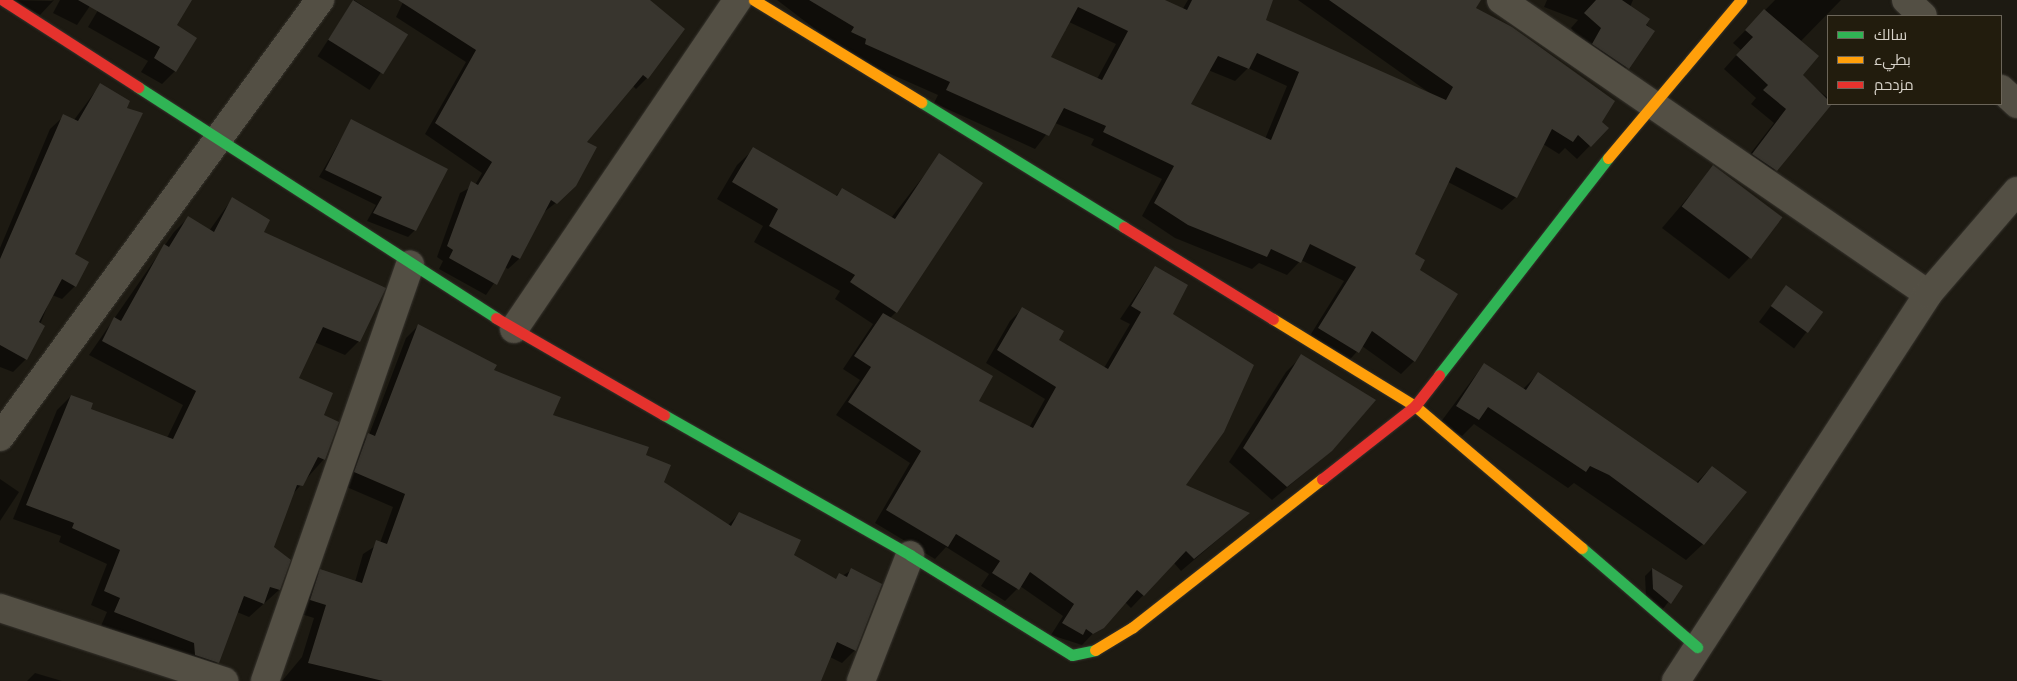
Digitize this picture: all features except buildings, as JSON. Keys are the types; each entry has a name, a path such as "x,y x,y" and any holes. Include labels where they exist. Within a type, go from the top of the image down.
{"street":[{"path":"3,0 220,136 410,264 514,330 910,555 1072,655 1102,648 1415,406 1652,101 1741,0"},
{"path":"0,437 320,0"},
{"path":"514,330 738,0"},
{"path":"754,0 1415,406 1696,647"},
{"path":"1501,0 1652,101 1928,294"},
{"path":"1906,0 1922,15"},
{"path":"2002,90 2017,104"},
{"path":"1676,681 1696,647 1928,294 2017,191"},
{"path":"265,681 410,264"},
{"path":"861,681 910,555"},
{"path":"0,608 224,681"}],"traffic: fast":[{"path":"138,87 496,318"},
{"path":"921,102 1124,227"},
{"path":"1439,375 1608,158"},
{"path":"664,415 910,555 1072,655 1095,650"},
{"path":"1582,548 1697,647"}],"traffic: slow":[{"path":"754,0 921,102"},
{"path":"1608,158 1741,0"},
{"path":"1273,319 1415,406 1582,548"},
{"path":"1095,650 1133,627 1322,479"}],"traffic: jam":[{"path":"3,0 138,87"},
{"path":"1124,227 1273,319"},
{"path":"496,318 664,415"},
{"path":"1322,479 1415,406 1439,375"}]}
